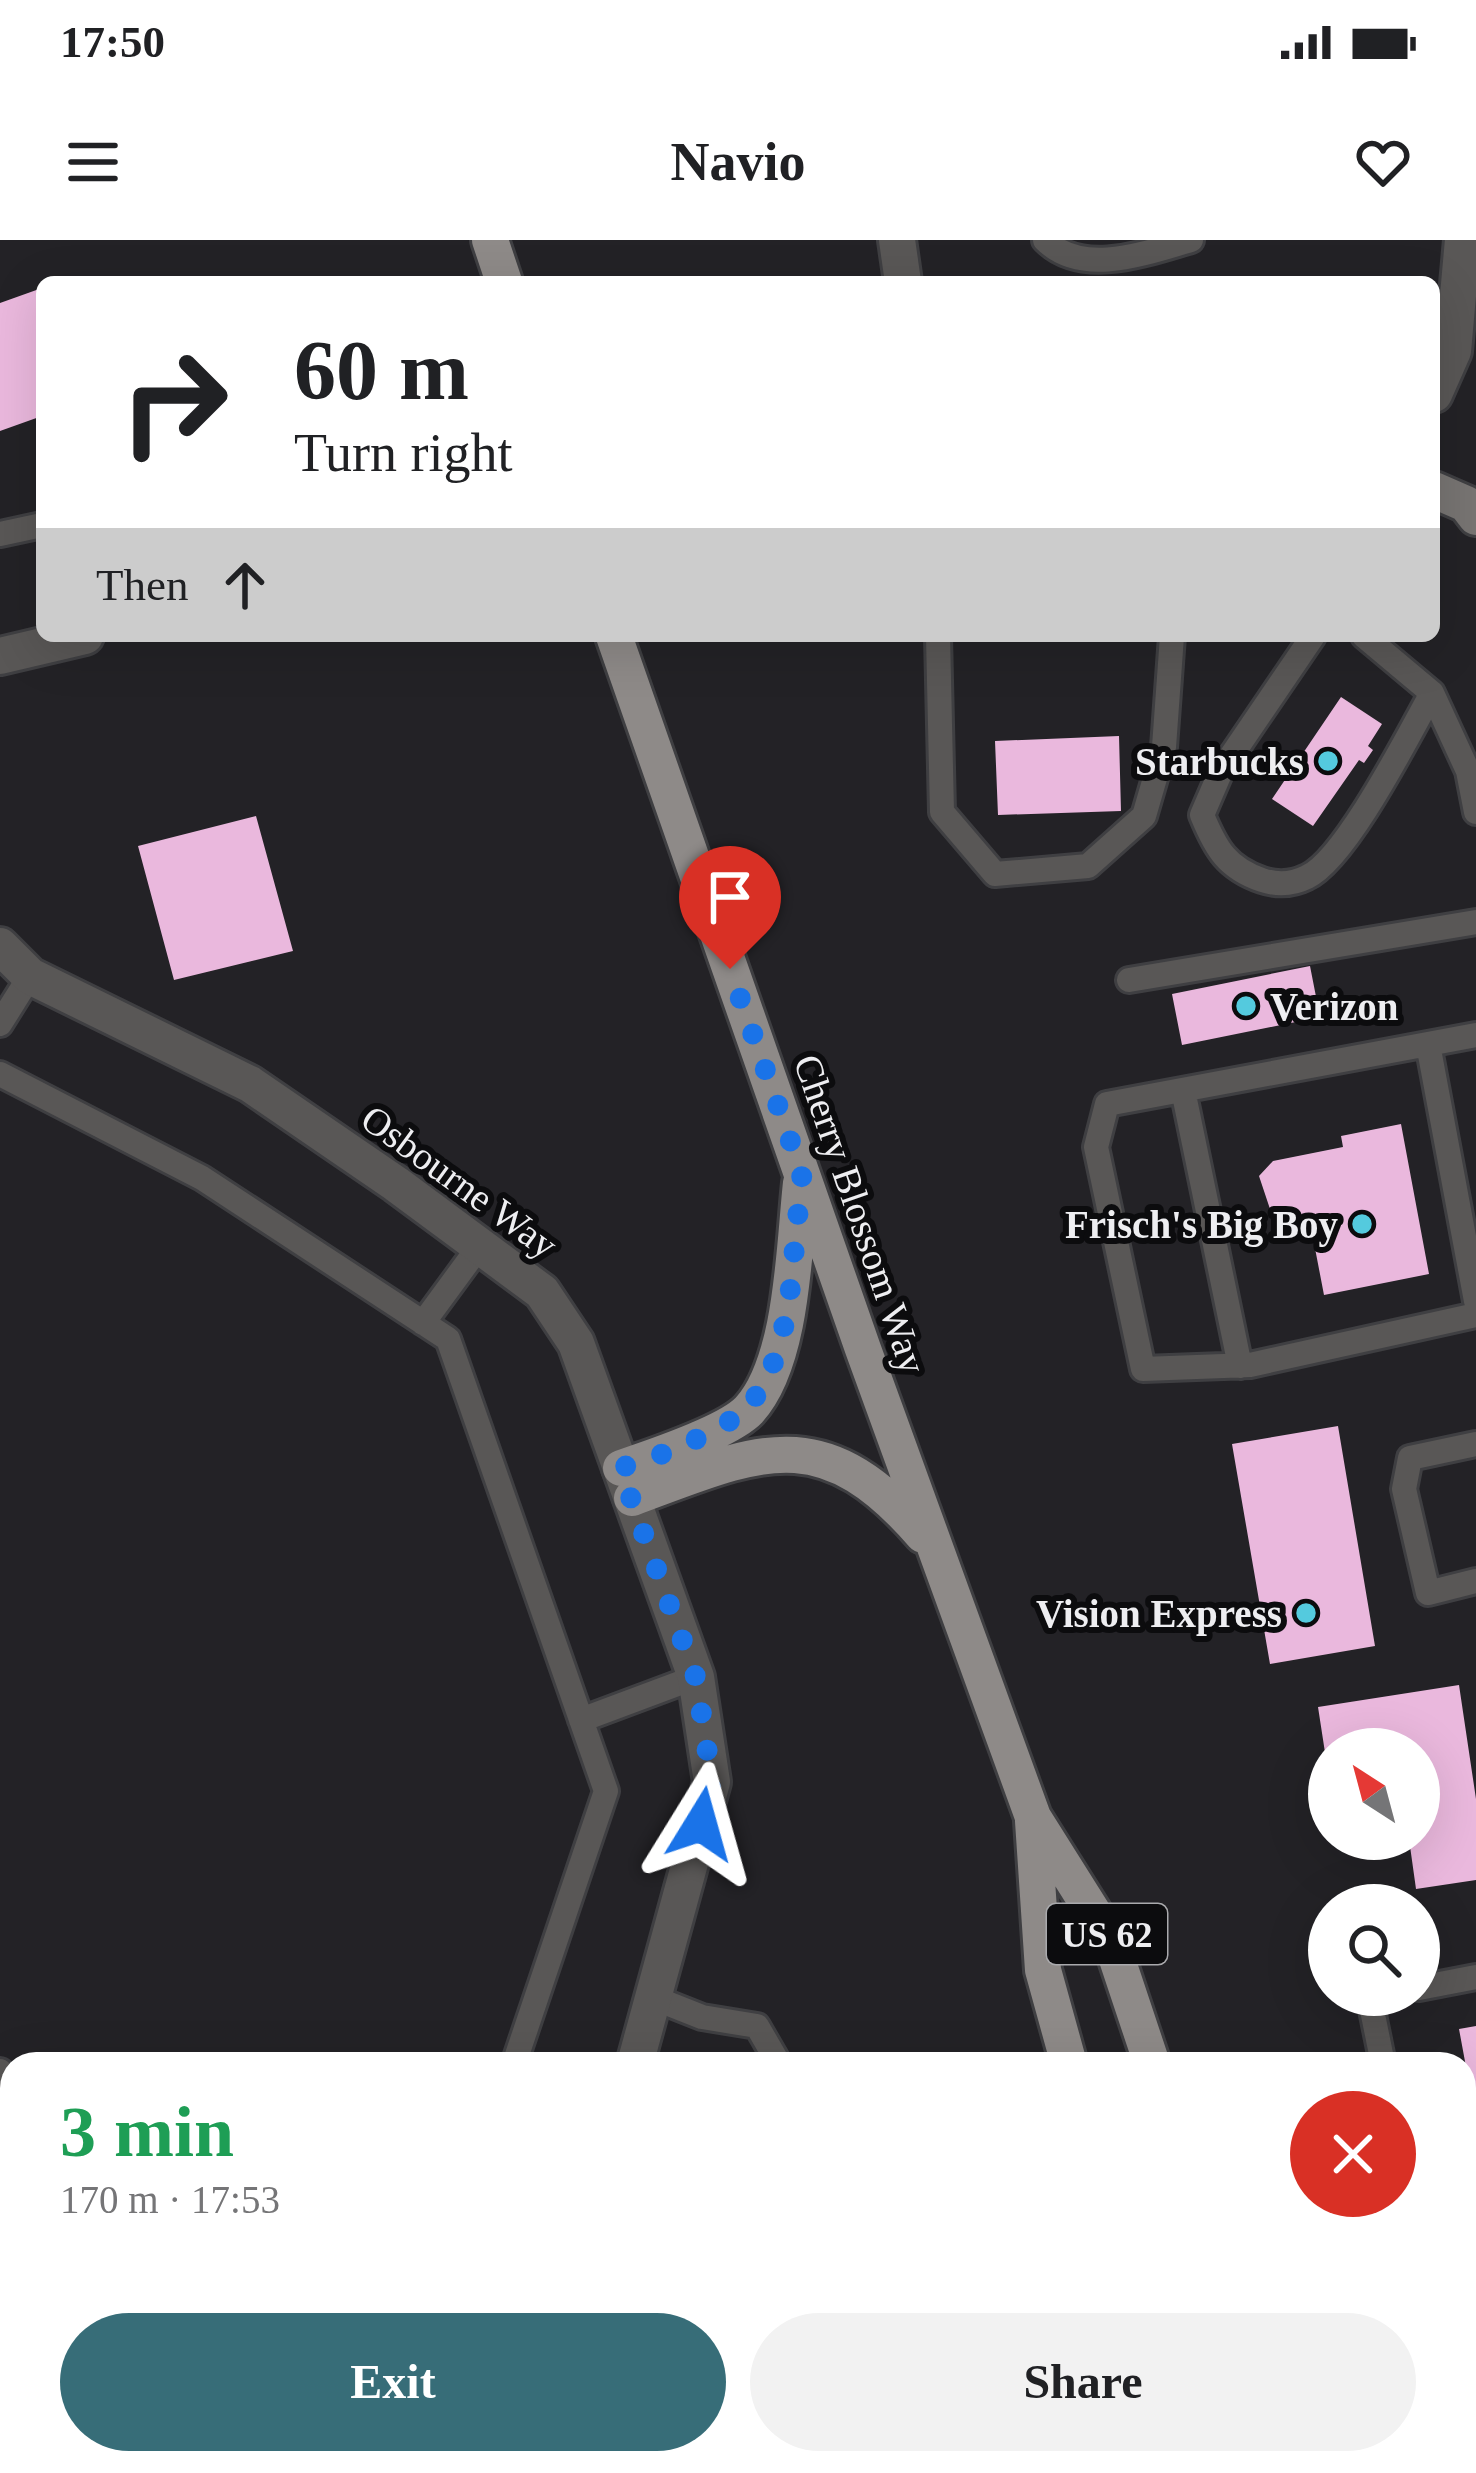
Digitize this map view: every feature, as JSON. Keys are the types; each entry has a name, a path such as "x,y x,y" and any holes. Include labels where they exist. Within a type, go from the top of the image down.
{"main road":[{"path":"490,240 502,276"},
{"path":"1440,493 1466,504 1476,517"},
{"name":"Cherry Blossom Way","path":"616,642 1033,1817 1111,1941 1148,2052"},
{"path":"626,1483 748,1411 773,1364 788,1312 802,1174"},
{"path":"626,1483 762,1455 810,1454 857,1474 900,1509 936,1550"},
{"name":"Cherry Blossom Way","path":"1033,1817 1043,1970 1066,2052"}],"street":[{"path":"897,240 902,276"},
{"path":"1440,385 1465,350 1462,240"},
{"path":"0,656 60,642"},
{"name":"Osbourne Way","path":"0,946 30,976 250,1084 481,1244 542,1292 576,1343 696,1678 712,1782 639,2052"}],"lane":[{"path":"1045,240 1059,254 1089,261 1191,240"},
{"path":"0,534 36,526"},
{"path":"938,642 942,812 994,874 1088,866 1144,816 1164,747 1172,642"},
{"path":"1309,642 1221,771 1202,815 1216,850 1238,872 1277,885 1310,877 1344,839 1432,693"},
{"path":"1371,642 1432,693 1468,771 1476,812"},
{"path":"1129,980 1476,922"},
{"path":"0,1024 30,976"},
{"path":"1476,1035 1107,1103 1096,1147 1144,1369 1240,1366 1476,1315"},
{"path":"1428,1044 1476,1301"},
{"path":"0,1074 202,1178 448,1339 606,1791 518,2052"},
{"path":"1183,1090 1240,1366"},
{"path":"423,1323 481,1244"},
{"path":"1476,1444 1410,1458 1404,1489 1428,1593 1476,1581"},
{"path":"581,1720 696,1678"},
{"path":"1440,1984 1476,1977"},
{"path":"654,1999 702,2017 757,2026 772,2052"},
{"path":"1373,2016 1381,2052"}],"building":[{"path":"36,290 36,418 0,431 0,303"},
{"name":"Starbucks","path":"1341,697 1382,724 1368,746 1373,750 1364,763 1359,760 1313,826 1272,799"},
{"path":"1119,736 1121,811 998,815 995,741"},
{"path":"256,816 293,951 174,980 138,846"},
{"name":"Verizon","path":"1310,966 1320,1017 1182,1045 1172,994"},
{"path":"1401,1124 1429,1274 1324,1295 1309,1217 1283,1222 1270,1209 1259,1176 1273,1161 1343,1147 1341,1136"},
{"path":"1338,1426 1375,1646 1270,1664 1232,1444"},
{"path":"1459,1685 1476,1799 1476,1880 1415,1884 1412,1860 1440,1860 1440,1728 1321,1728 1318,1707"},
{"path":"1476,2026 1476,2052 1463,2052 1459,2029"}],"place":[{"name":"Starbucks","path":"1328,761"},
{"name":"Verizon","path":"1246,1006"},
{"name":"Frisch's Big Boy","path":"1362,1224"},
{"name":"Vision Express","path":"1306,1613"}],"route":[{"path":"701,1824 712,1782 696,1678 620,1468 680,1448 748,1411 773,1364 788,1312 802,1174 730,969"}]}
